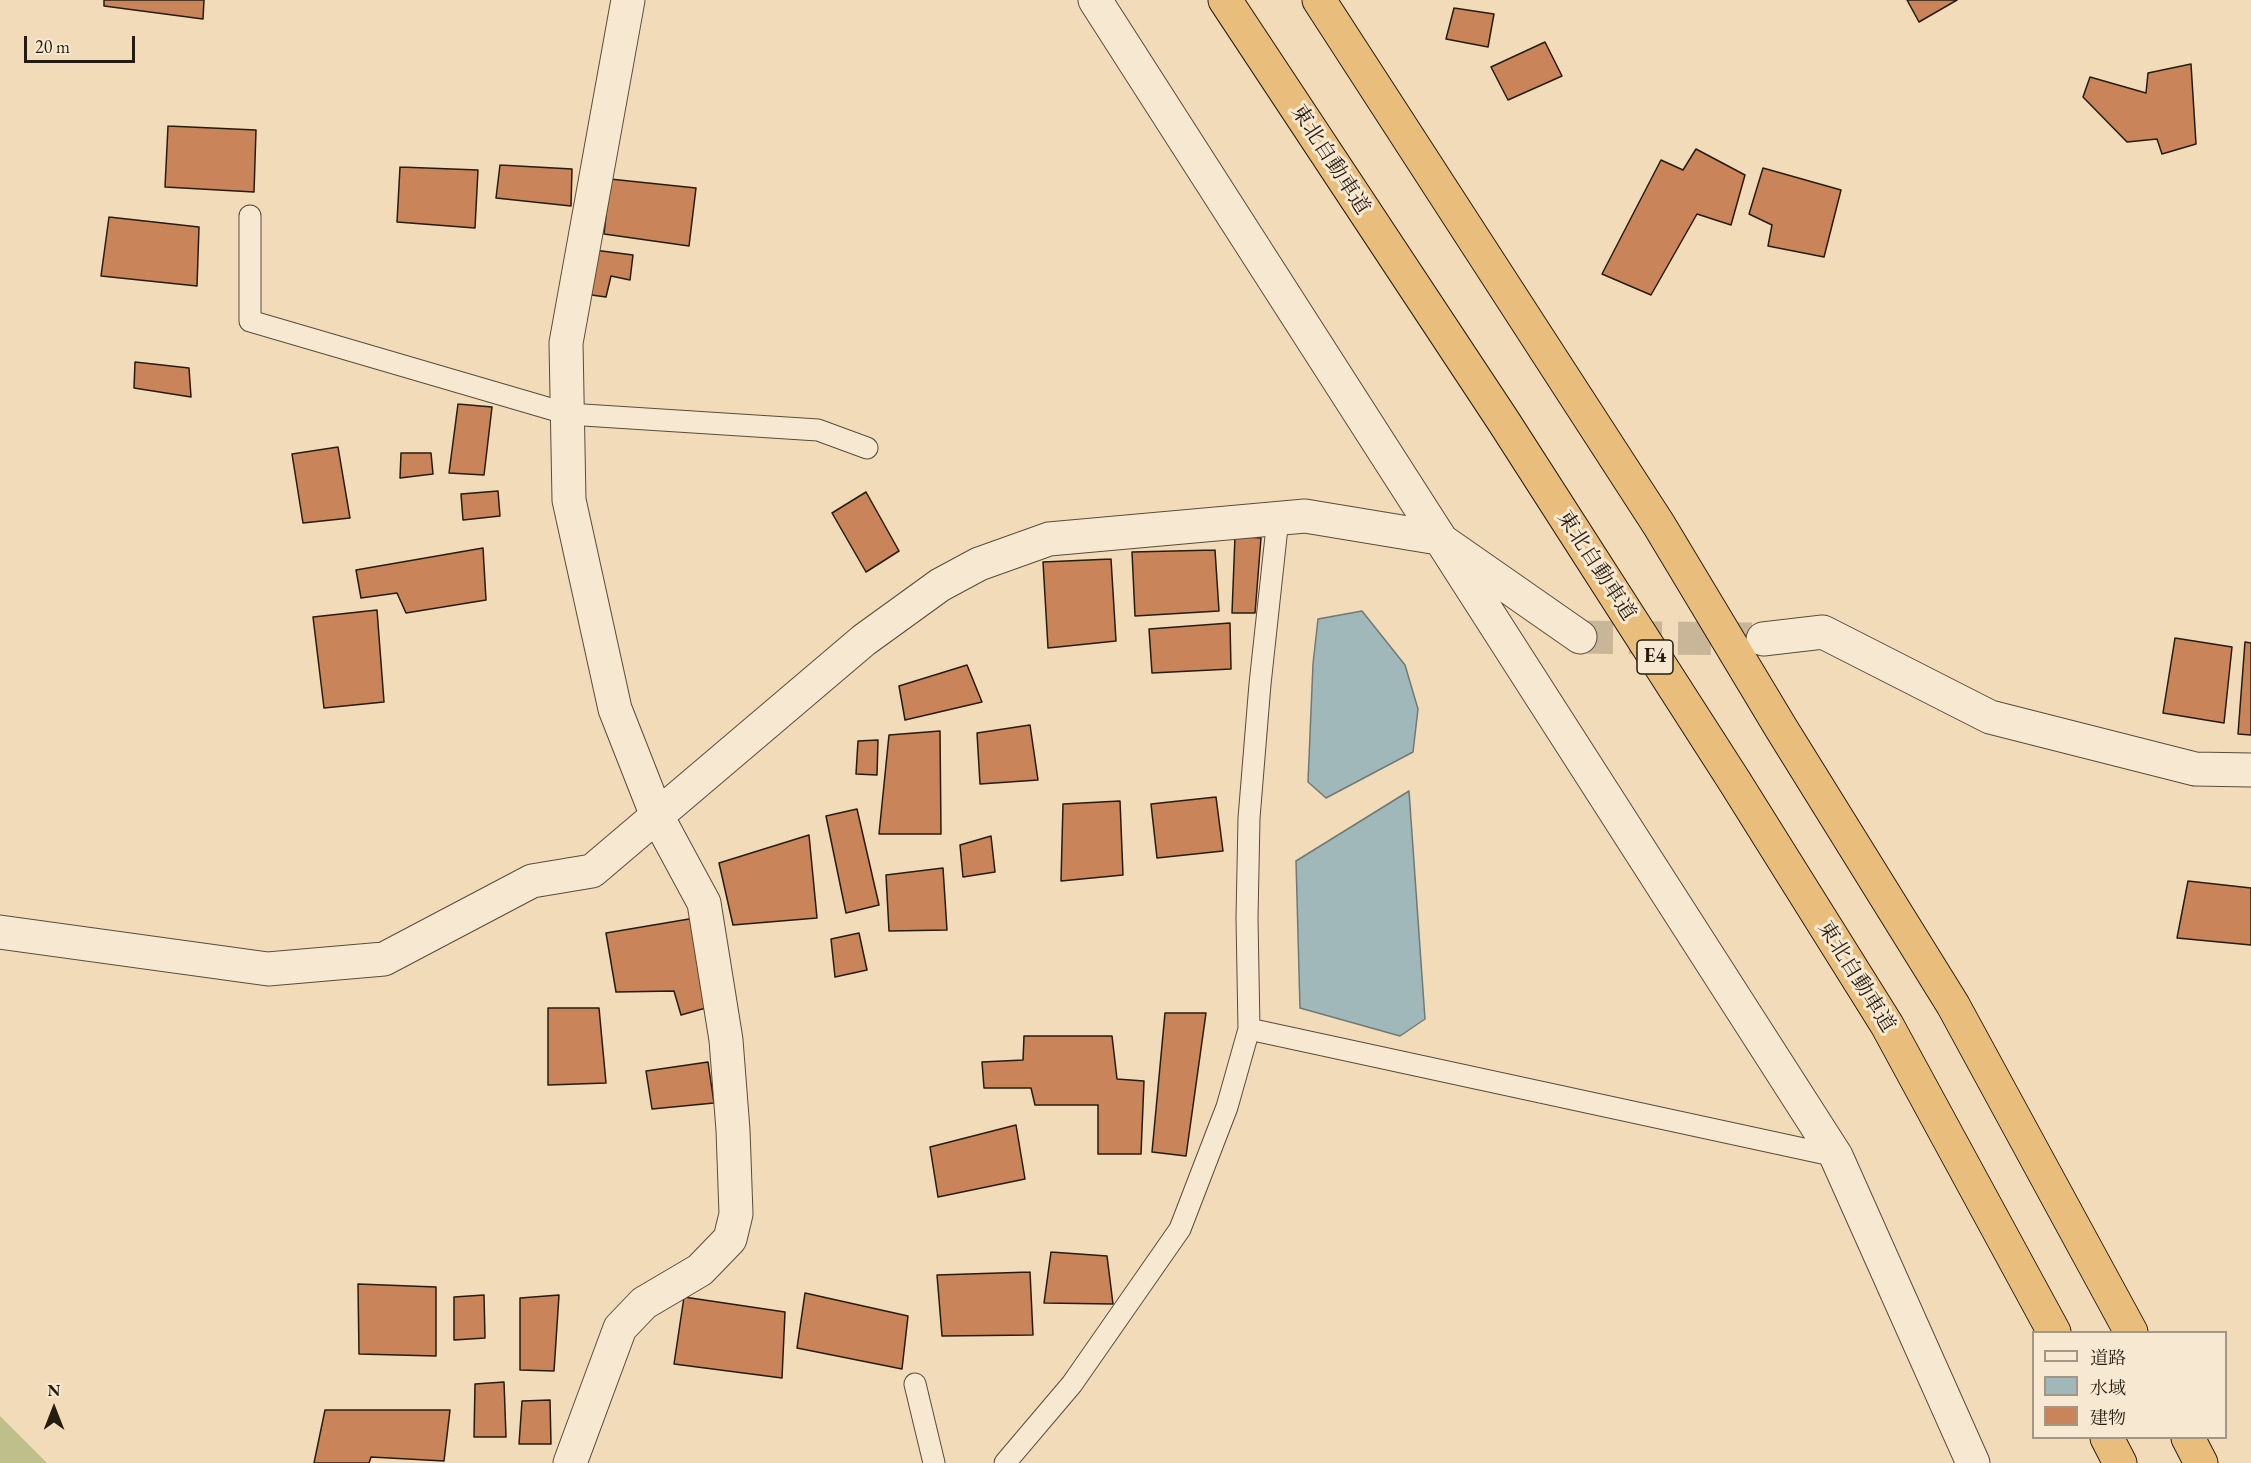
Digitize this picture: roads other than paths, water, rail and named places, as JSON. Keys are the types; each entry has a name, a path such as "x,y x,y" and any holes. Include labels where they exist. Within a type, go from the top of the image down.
{"highway":[{"name":"東北自動車道","path":"1225,0 1516,442 1742,792 1887,1025 2053,1331"},
{"path":"1319,0 1659,525 1781,728 1953,1005 2130,1331"},
{"path":"2108,1439 2120,1463"},
{"path":"2189,1439 2201,1463"}],"street":[{"path":"570,1463 620,1328 644,1303 700,1270 730,1239 736,1214 734,1130 726,1040 704,903 657,816 615,709 569,500 566,343 628,0"},
{"path":"1095,0 1836,1156 1973,1463"},
{"path":"0,932 268,969 384,959 532,881 592,871 864,640 940,585 979,564 1049,539 1305,516 1438,538 1580,637"},
{"path":"1763,639 1823,632 1990,717 2195,769 2251,770"}],"lane":[{"path":"250,216 250,321 568,414 818,430 867,448"},
{"path":"1005,1463 1072,1384 1180,1229 1227,1107 1249,1029 1247,918 1249,818 1260,684 1278,518"},
{"path":"1249,1029 1836,1156"},
{"path":"915,1384 934,1463"}],"water":[{"path":"1362,611 1405,665 1418,709 1413,752 1326,798 1308,782 1313,664 1318,619"},
{"path":"1409,791 1425,1019 1400,1036 1300,1008 1296,861"}],"tunnel":[{"path":"1580,637 1752,639"}]}
